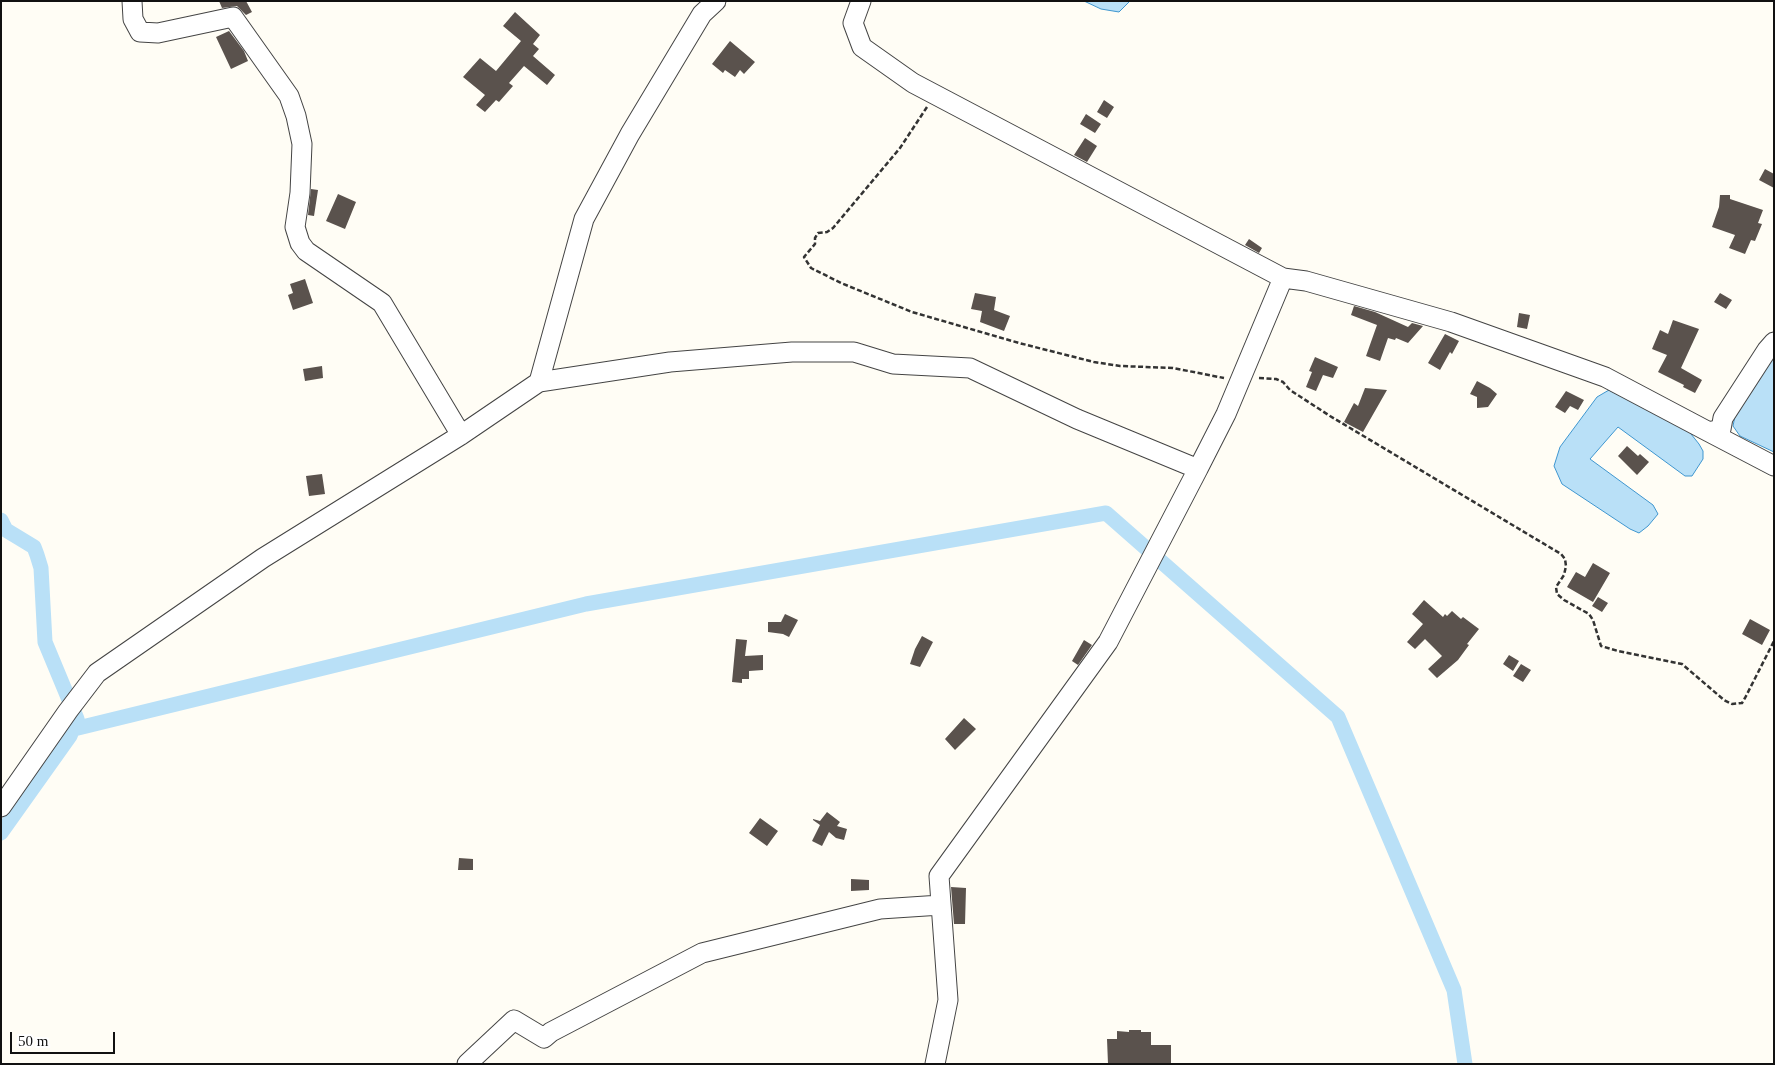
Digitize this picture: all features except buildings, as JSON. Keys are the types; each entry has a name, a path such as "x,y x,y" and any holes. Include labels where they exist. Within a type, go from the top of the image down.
{"street":[{"path":"132,1 133,20 140,32 158,33 233,17 289,96 296,116 302,144 300,193 295,227 300,243 306,251 382,303 461,435"},
{"path":"539,382 584,219 630,134 702,14 716,1"},
{"path":"861,1 853,24 862,47 913,83 1283,278 1306,281 1450,322 1596,374 1774,466"},
{"path":"935,1064 948,1000 939,876 1108,642 1241,382 1283,278"},
{"path":"1709,432 1721,429 1723,418 1774,342"},
{"path":"1,807 79,695 97,673 263,558 461,435 539,382 670,362 792,352 854,352 893,364 970,368 1078,419 1198,469"},
{"path":"467,1064 514,1020 544,1038 550,1032 702,952 880,909 941,905"}],"path":[{"path":"936,95 900,148 833,228 827,232 818,233 815,238 815,244 804,257 811,268 841,283 912,312 1019,343 1094,362 1120,366 1173,368 1241,382 1261,378 1276,379 1283,382 1290,390 1330,416 1554,548 1565,558 1566,566 1564,575 1556,587 1557,594 1589,614 1593,620 1601,646 1682,664 1724,700 1732,704 1742,703 1774,641"}],"water":[{"path":"1084,1 1130,1 1119,12 1101,9"},
{"path":"1774,356 1774,452 1740,436 1733,426 1735,416"},
{"path":"1609,390 1687,429 1703,451 1703,459 1692,476 1685,476 1618,427 1590,459 1653,505 1658,514 1639,533 1562,484 1554,466 1560,447 1597,397"}],"waterway":[{"path":"74,729 586,604 1106,513 1338,717 1454,990 1465,1064"},
{"path":"1,520 6,530 34,547 41,568 45,642 77,719 70,736 1,833"}]}
